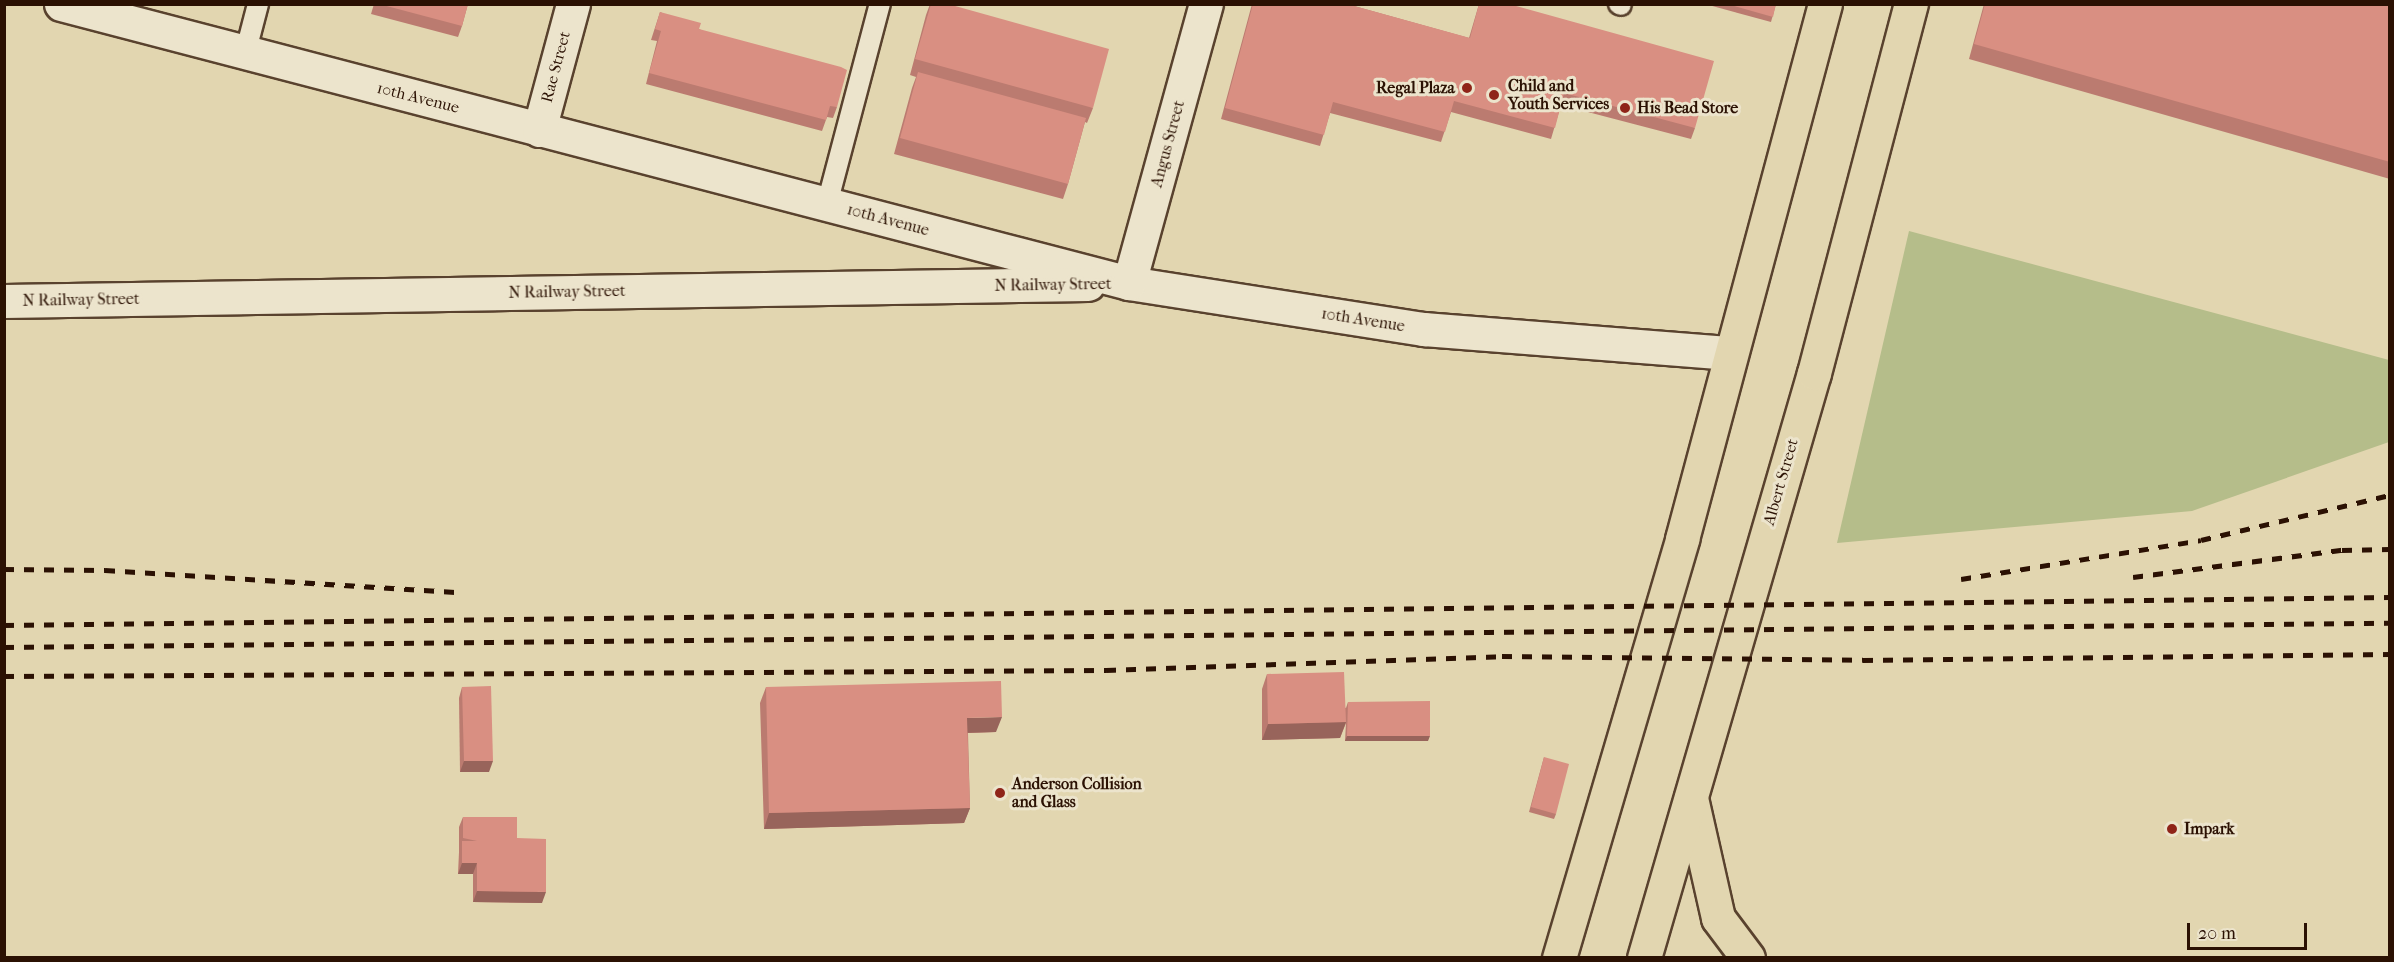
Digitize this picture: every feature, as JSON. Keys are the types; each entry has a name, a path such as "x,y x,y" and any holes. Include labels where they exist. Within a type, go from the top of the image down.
{"main road":[{"path":"1559,957 1682,539 1825,4"},
{"name":"Albert Street","path":"1644,957 1689,792 1814,373 1911,4"},
{"path":"1689,792 1718,918 1748,957"}],"street":[{"name":"10th Avenue","path":"61,4 245,54 1129,283 1424,329 1730,353"},
{"name":"Rae Street","path":"539,130 573,4"},
{"name":"Angus Street","path":"1129,283 1206,4"},
{"name":"N Railway Street","path":"4,301 1129,283"}],"lane":[{"path":"245,54 258,4"},
{"path":"827,204 879,4"}],"green space":[{"path":"1909,231 2389,360 2389,442 2192,511 1837,543"}],"building":[{"path":"379,4 468,4 462,26"},
{"path":"931,4 948,4 1109,49 1093,108 915,59"},
{"name":"Regal Plaza","path":"1253,4 1347,4 1470,38 1479,4 1509,4 1714,61 1695,128 1564,93 1555,128 1454,101 1445,132 1333,102 1324,135 1225,108"},
{"path":"1727,4 1776,4 1773,17"},
{"path":"1985,4 2390,4 2390,162 1974,44"},
{"path":"660,12 701,23 699,29 847,70 837,107 830,106 826,120 649,73 661,31 655,29"},
{"path":"918,72 1086,118 1068,184 900,138"},
{"path":"1344,672 1346,722 1268,724 1267,674"},
{"path":"1001,681 1002,717 967,718 970,808 769,813 766,687"},
{"path":"491,686 493,761 464,761 462,687"},
{"path":"1430,701 1430,736 1347,736 1348,702"},
{"path":"1544,757 1569,764 1556,814 1531,807"},
{"path":"463,817 517,817 517,838 546,839 546,892 477,891 477,863 462,863 462,841 477,841 463,838"}],"railway":[{"path":"1961,579 2201,540 2390,495"},
{"path":"2133,577 2342,550 2390,549"},
{"path":"4,569 105,570 459,592"},
{"path":"4,625 2390,597"},
{"path":"4,647 2390,623"},
{"path":"4,676 1106,670 1502,656 1863,660 2390,654"}],"place":[{"name":"Regal Plaza","path":"1467,88"},
{"name":"Child and Youth Services","path":"1494,95"},
{"name":"His Bead Store","path":"1625,108"},
{"name":"Anderson Collision and Glass","path":"1000,793"},
{"name":"Impark","path":"2172,829"}]}
